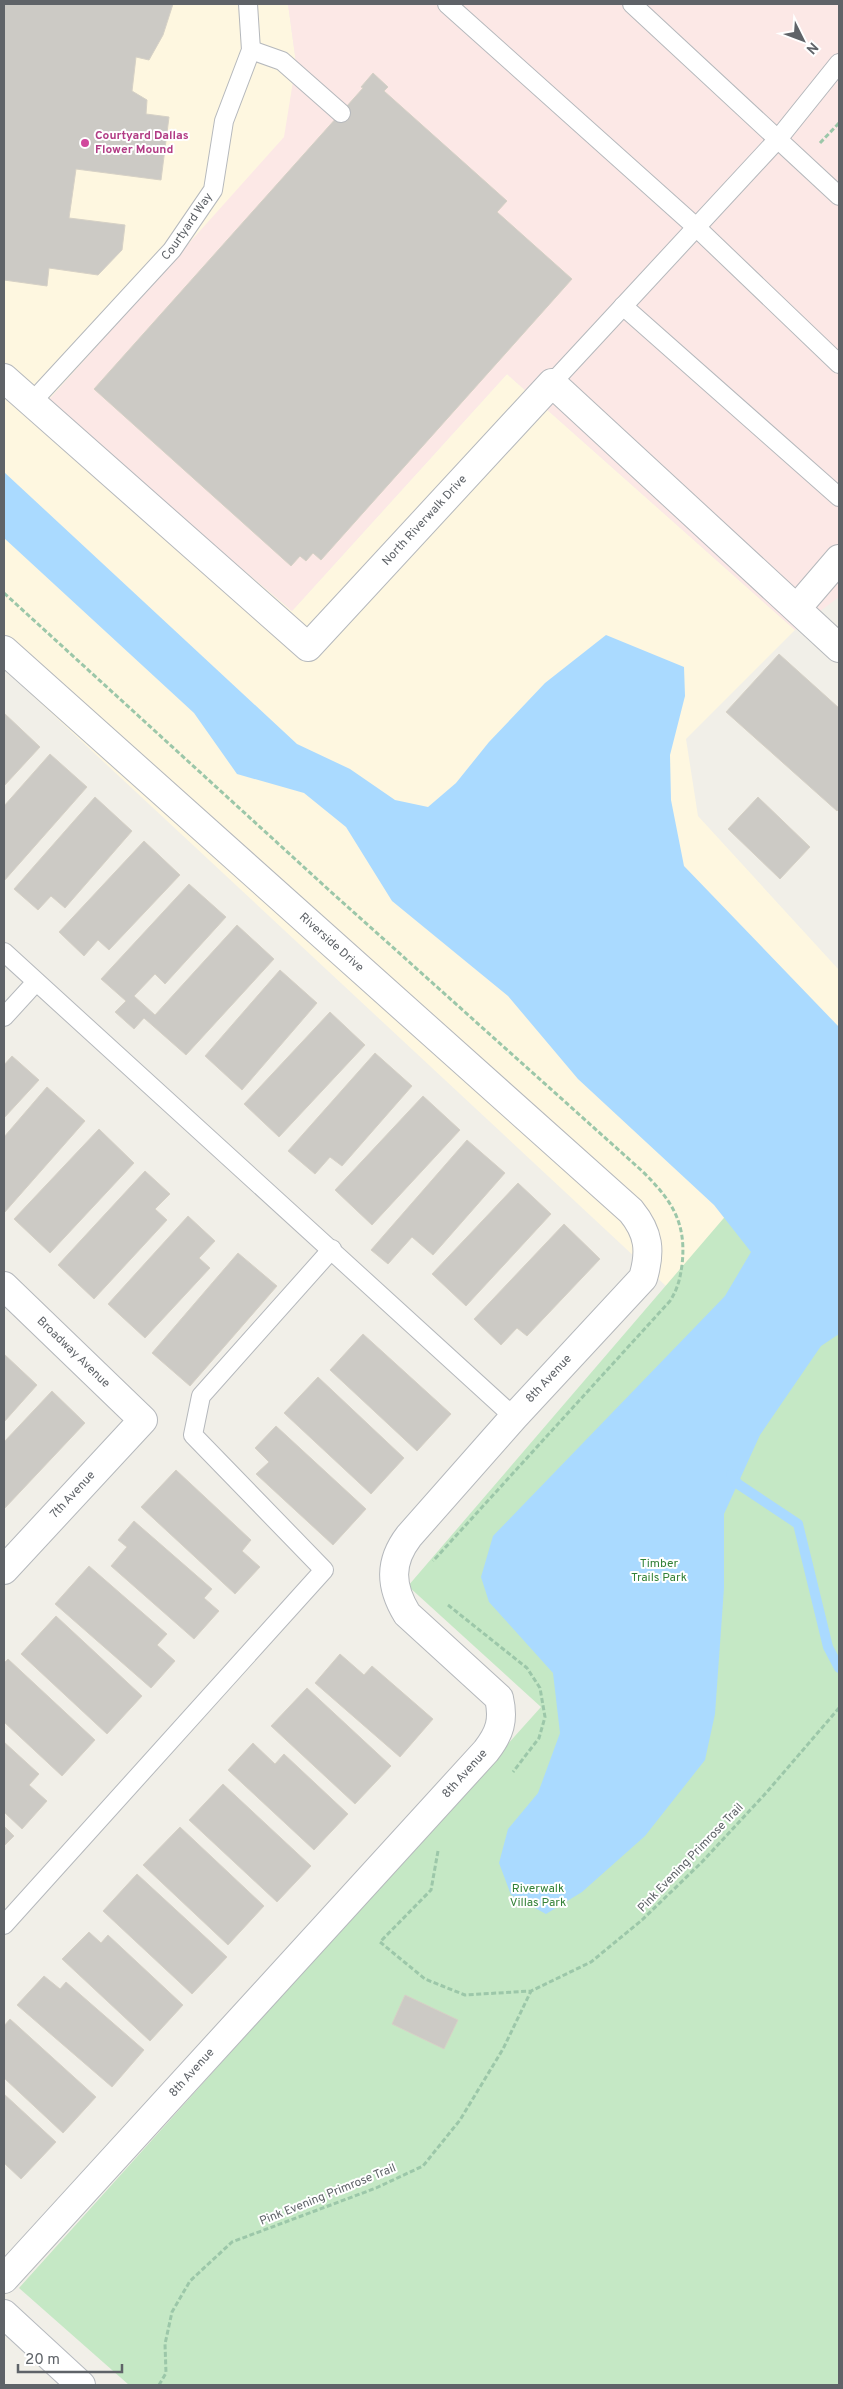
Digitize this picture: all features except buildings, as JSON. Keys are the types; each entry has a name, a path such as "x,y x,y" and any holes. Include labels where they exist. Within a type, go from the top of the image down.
{"street":[{"name":"North Riverwalk Drive","path":"4,378 308,647 552,383"},
{"path":"552,383 839,648"},
{"path":"796,608 839,559"},
{"name":"Riverside Drive","path":"4,650 632,1211 643,1226 647,1243"},
{"name":"8th Avenue","path":"4,2279 497,1737 501,1725 502,1711 499,1698 406,1614 393,1584 393,1570 401,1546 409,1536 514,1417 643,1278 648,1263 647,1243"},
{"name":"Broadway Avenue","path":"4,1286 143,1420"},
{"name":"7th Avenue","path":"4,1570 143,1420"},
{"path":"4,2314 81,2385"}],"lane":[{"name":"Courtyard Way","path":"31,403 172,250 214,190 224,121 251,50 248,4"},
{"path":"447,4 696,227 839,364"},
{"path":"632,4 839,196"},
{"path":"251,50 282,61 341,113"},
{"path":"552,383 778,139 839,63"},
{"path":"623,306 839,497"},
{"path":"4,952 332,1249 514,1417"},
{"path":"4,1017 36,982"},
{"path":"4,1925 324,1570 193,1435 201,1396 332,1249"}],"path":[{"path":"4,593 316,878 641,1170 662,1190 674,1209 680,1225 684,1247 679,1287 670,1301 432,1563"},
{"path":"442,1600 527,1668 540,1688 545,1717 539,1738 509,1776"},
{"name":"Pink Evening Primrose Trail","path":"439,1850 431,1890 380,1942 425,1979 465,1995 531,1991 591,1962 642,1920 702,1862 839,1708"},
{"name":"Pink Evening Primrose Trail","path":"159,2385 166,2373 166,2344 172,2312 190,2281 232,2242 376,2188 423,2166 460,2120 503,2049 531,1991"}],"shaded area":[{"path":"4,4 288,4 296,63 285,137 46,403 292,611 507,374 795,630 686,739 698,816 839,970 839,1099 666,1286 4,669"},
{"path":"288,4 839,4 839,597 795,630 507,374 292,611 46,403 284,137 296,63"}],"green space":[{"name":"Timber Trails Park","path":"839,1097 839,2385 129,2385 19,2288 541,1707 408,1586 729,1212"}],"water":[{"path":"4,472 297,744 350,769 395,800 428,807 456,783 489,742 545,683 606,635 684,667 685,696 670,755 671,800 684,866 839,1027 839,1334 821,1346 760,1435 724,1514 724,1588 715,1714 705,1760 645,1836 582,1892 546,1914 511,1895 499,1863 508,1829 538,1793 560,1733 553,1673 489,1602 481,1577 493,1536 725,1296 751,1252 714,1205 578,1079 508,996 392,901 346,827 304,793 237,774 194,713 4,538"}],"waterway":[{"path":"731,1474 738,1484 798,1524 828,1647 839,1668"}],"place":[{"name":"Courtyard Dallas Flower Mound","path":"85,143"}],"park label":[{"name":"Riverwalk Villas Park","path":"538,1896"}]}
